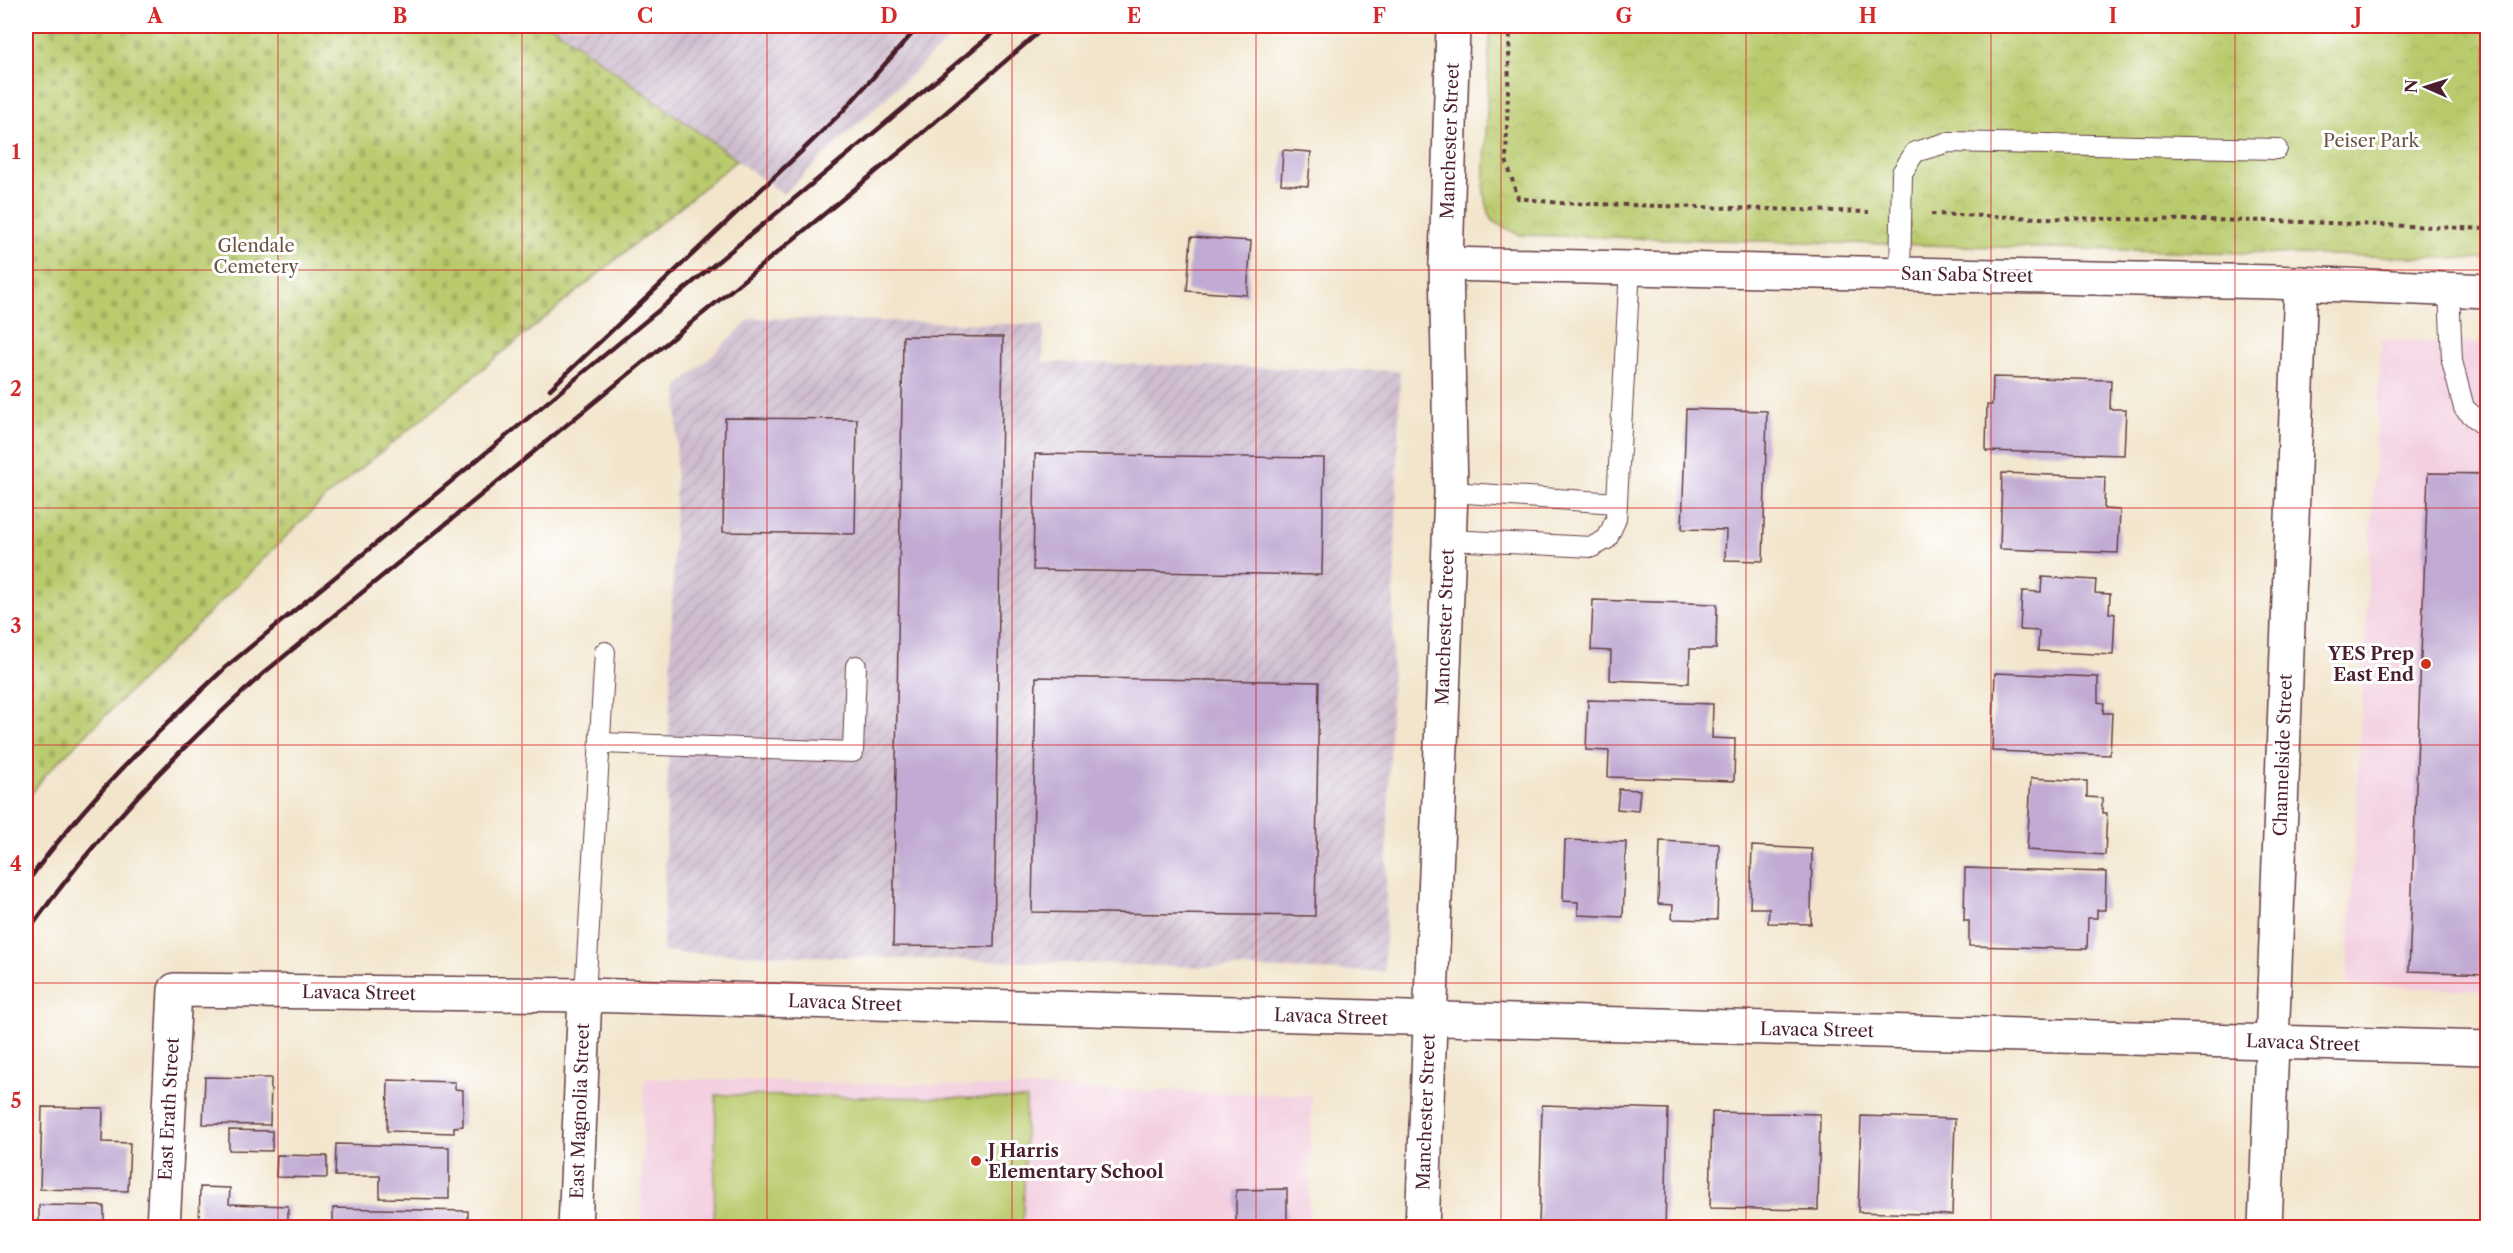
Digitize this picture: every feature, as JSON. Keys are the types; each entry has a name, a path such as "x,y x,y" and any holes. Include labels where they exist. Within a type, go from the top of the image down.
{"street":[{"name":"Manchester Street","path":"1422,1227 1450,492 1446,264 1453,26"},
{"name":"San Saba Street","path":"1446,264 2301,283 2487,291"},
{"name":"Channelside Street","path":"2265,1227 2301,283"},
{"name":"Lavaca Street","path":"175,990 585,995 2487,1048"},
{"name":"East Erath Street","path":"163,1227 175,990"},
{"name":"East Magnolia Street","path":"575,1227 585,995"}],"lane":[{"path":"1900,274 1902,173 1915,152 1949,142 2277,149"},
{"path":"1448,540 1592,547 1607,539 1616,519 1630,268"},
{"path":"2449,289 2452,361 2464,408 2487,429"},
{"path":"1450,492 1617,504"},
{"path":"585,995 605,652"},
{"path":"600,743 853,752 856,666"}],"shaded area":[{"path":"552,26 963,26 783,194"},
{"path":"752,318 1044,325 1043,362 1400,371 1384,972 663,952 678,387"},
{"name":"YES Prep East End","path":"2381,339 2487,344 2487,991 2347,984"},
{"name":"J Harris Elementary School","path":"644,1078 1312,1095 1308,1227 641,1228"}],"green space":[{"name":"Glendale Cemetery","path":"26,26 552,26 737,160 324,499 45,775 26,801"},
{"name":"Peiser Park","path":"1490,26 2487,26 2487,259 1519,235 1491,220 1484,194"},
{"path":"716,1095 1026,1099 1023,1227 714,1227"}],"building":[{"path":"1283,150 1311,152 1308,186 1281,184"},
{"path":"1191,237 1251,241 1247,295 1187,291"},
{"path":"903,336 1003,337 994,947 893,946"},
{"path":"1993,377 2111,380 2110,409 2126,409 2124,455 1986,451 1987,405 1992,405"},
{"path":"1686,409 1767,411 1763,561 1725,560 1726,530 1682,529"},
{"path":"725,418 857,419 855,534 723,532"},
{"path":"1035,454 1324,458 1322,575 1033,570"},
{"path":"2002,473 2105,477 2104,509 2120,510 2118,553 2000,549"},
{"path":"2428,473 2488,474 2488,974 2409,971"},
{"path":"2042,577 2096,580 2095,593 2110,594 2109,613 2115,614 2113,655 2038,651 2039,631 2020,630 2022,591 2041,592"},
{"path":"1593,600 1717,604 1716,649 1690,649 1689,683 1610,680 1611,651 1591,650"},
{"path":"1995,673 2098,677 2098,702 2104,703 2103,713 2112,713 2110,755 1992,751"},
{"path":"1036,677 1319,682 1315,916 1032,912"},
{"path":"1588,700 1713,704 1712,738 1735,739 1734,781 1608,777 1609,751 1586,750"},
{"path":"2031,778 2087,781 2087,797 2102,798 2102,813 2107,813 2105,855 2027,850"},
{"path":"1619,789 1640,790 1638,811 1617,809"},
{"path":"1565,840 1626,842 1623,917 1578,915 1578,902 1563,901"},
{"path":"1660,841 1719,844 1717,920 1672,919 1673,905 1658,904"},
{"path":"1752,846 1812,849 1811,924 1768,923 1769,908 1750,908"},
{"path":"1965,868 2106,872 2105,910 2097,910 2097,918 2088,918 2087,949 1969,946 1969,921 1964,921"},
{"path":"205,1077 271,1078 270,1125 203,1124"},
{"path":"388,1080 455,1082 455,1089 463,1090 463,1126 454,1127 454,1133 387,1131"},
{"path":"1542,1105 1668,1109 1665,1228 1539,1228"},
{"path":"42,1107 103,1108 102,1142 130,1143 128,1191 40,1189"},
{"path":"1712,1112 1820,1114 1818,1210 1710,1208"},
{"path":"1861,1116 1955,1119 1952,1215 1858,1212"},
{"path":"229,1130 272,1131 272,1151 229,1150"},
{"path":"336,1144 449,1147 449,1199 380,1198 380,1176 335,1176"},
{"path":"277,1155 327,1156 327,1178 276,1177"},
{"path":"200,1187 230,1188 229,1204 288,1206 288,1228 199,1228"},
{"path":"1287,1189 1287,1228 1236,1228 1236,1190"},
{"path":"39,1205 104,1206 104,1228 39,1228"},
{"path":"333,1208 468,1211 468,1228 333,1228"},
{"path":"1858,1222 1927,1226 1927,1228 1858,1228"}],"railway":[{"path":"550,389 843,111 919,26"},
{"path":"26,884 71,825 95,798 146,744 226,667 1001,26"},
{"path":"26,934 80,863 138,796 168,764 265,672 906,147 1046,26"}],"place":[{"name":"YES Prep East End","path":"2426,664"},
{"name":"J Harris Elementary School","path":"976,1161"}]}
